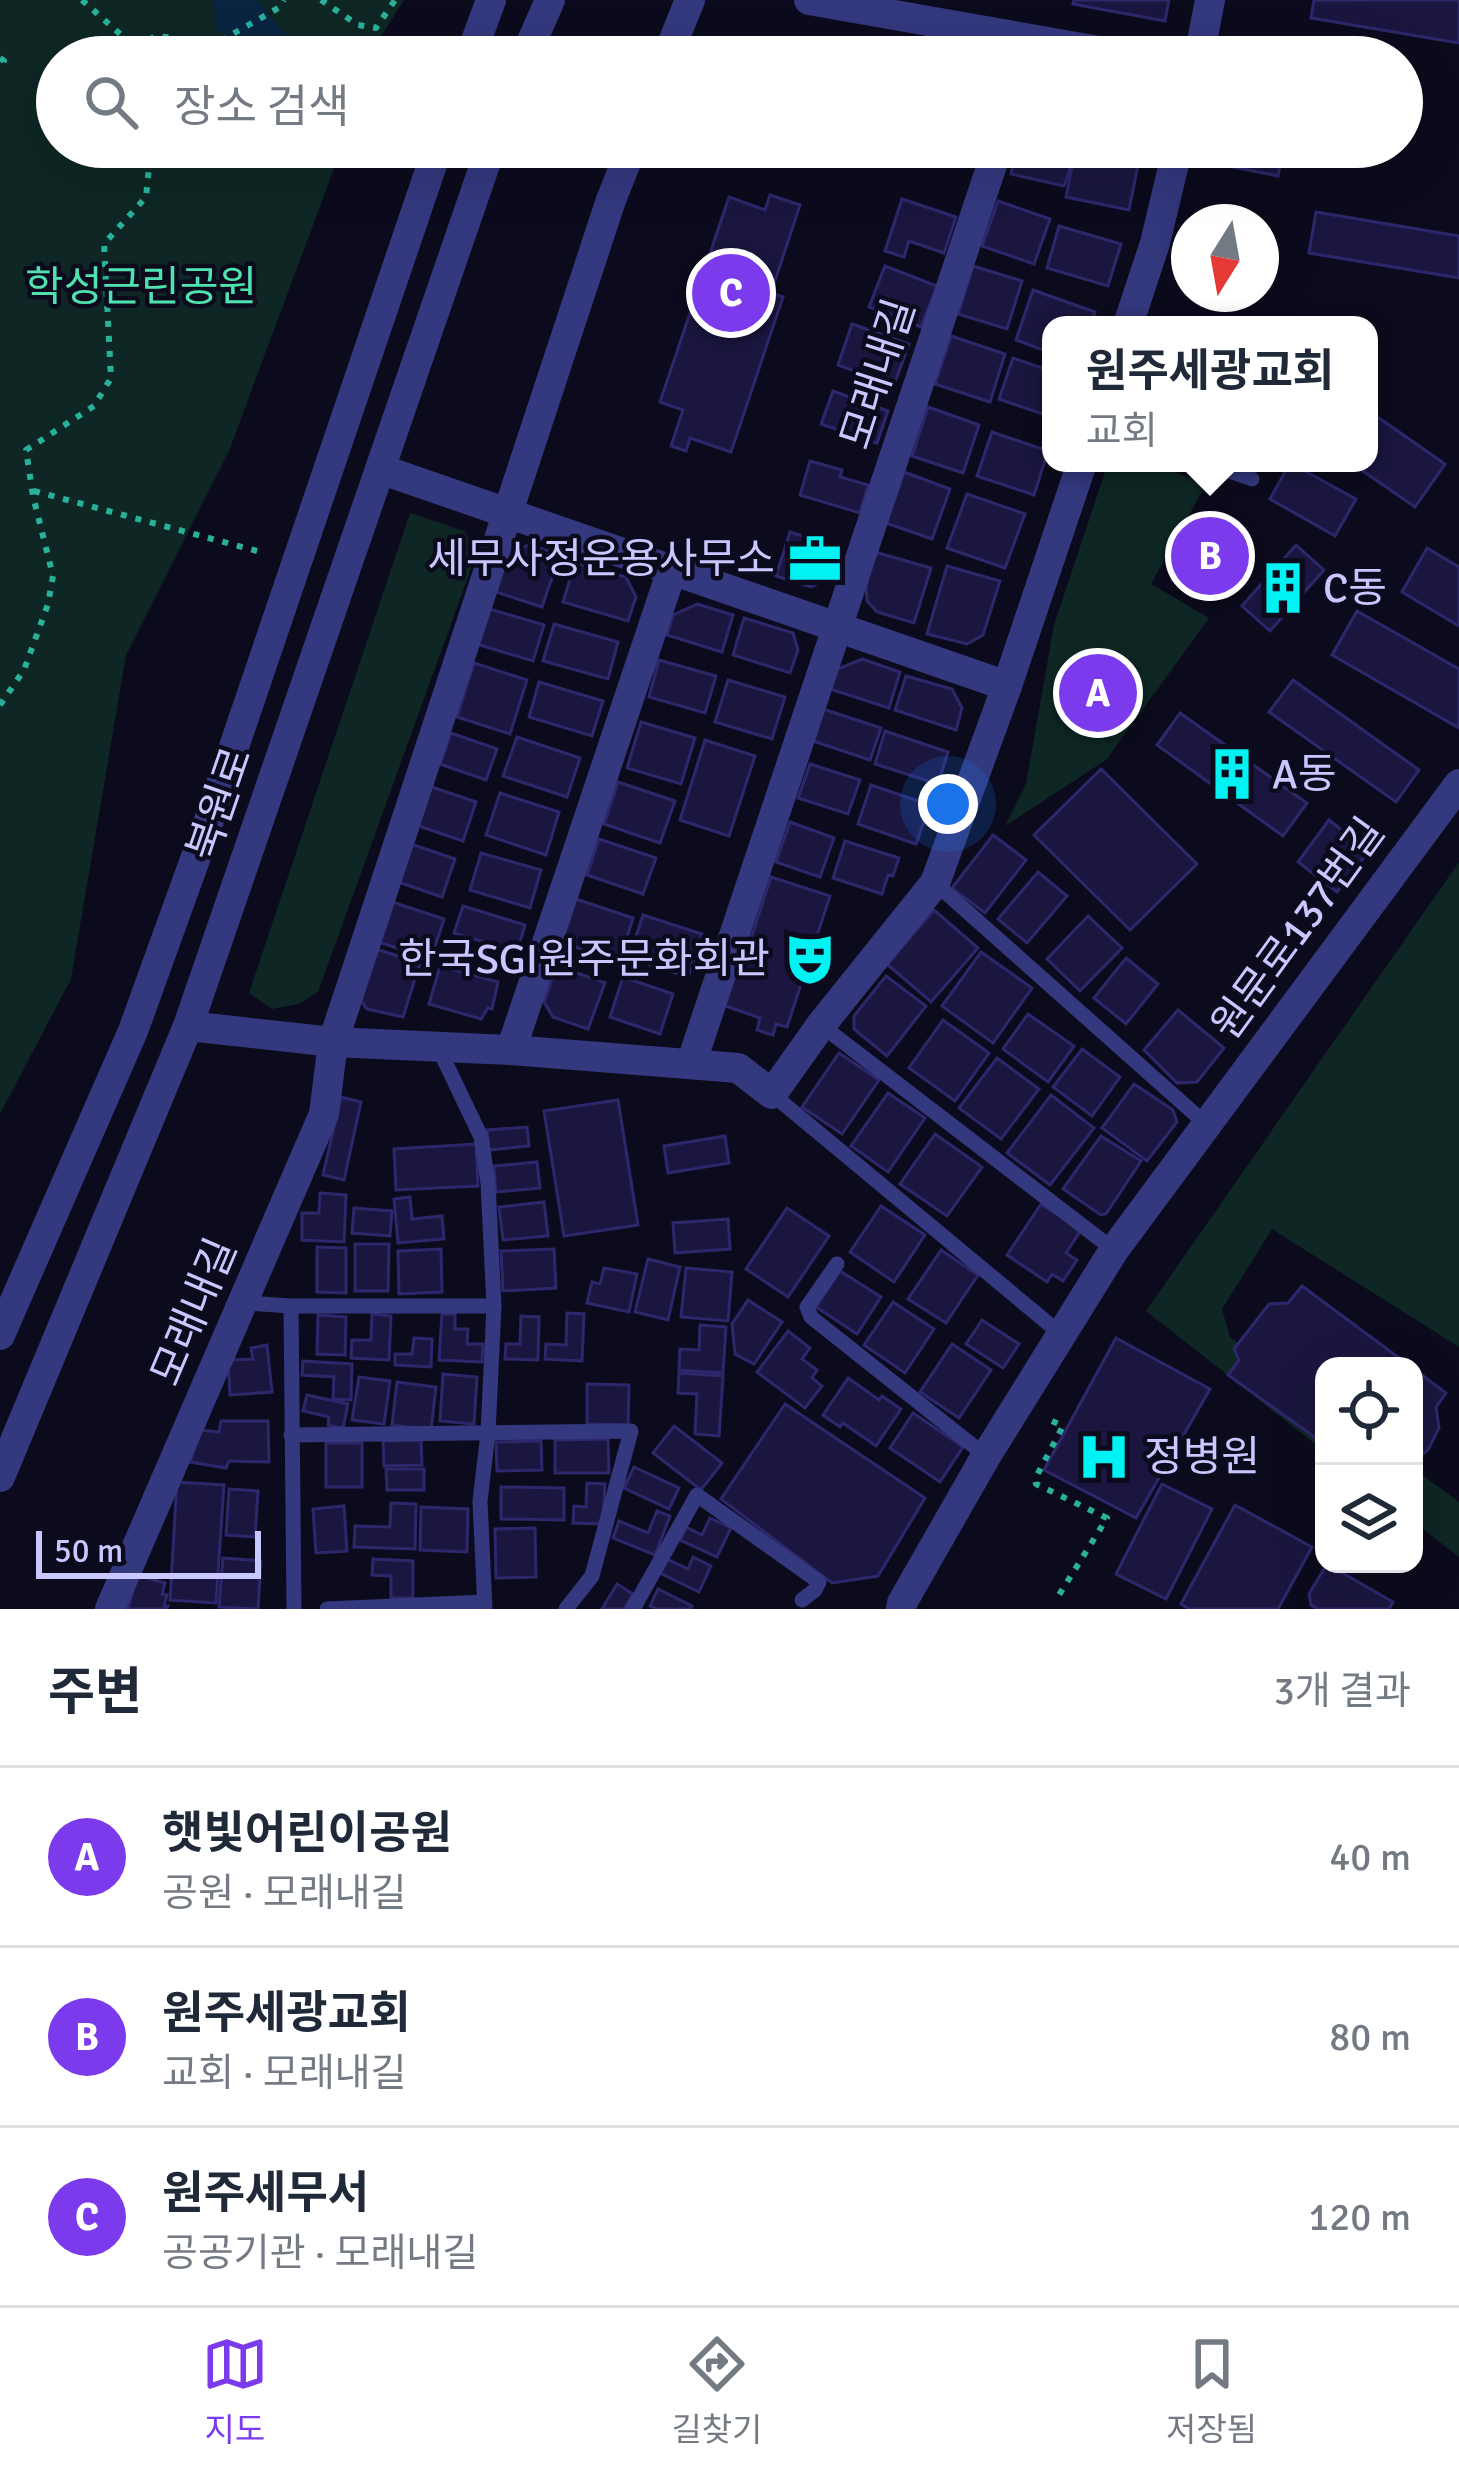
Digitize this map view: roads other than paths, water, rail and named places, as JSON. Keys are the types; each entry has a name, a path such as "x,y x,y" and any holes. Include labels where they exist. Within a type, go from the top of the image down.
{"street":[{"path":"478,36 491,0"},
{"path":"534,36 550,0"},
{"path":"675,36 690,0"},
{"path":"809,0 966,36"},
{"path":"1203,36 1210,0"},
{"name":"북원로","path":"0,1334 133,1031 431,168"},
{"name":"북원로","path":"0,1477 188,1026 484,168"},
{"name":"모래내길","path":"110,1609 324,1114 333,1042 624,168"},
{"name":"모래내길","path":"691,1064 991,168"},
{"path":"1131,316 1173,168"},
{"path":"380,469 1007,686"},
{"path":"188,1026 333,1042 739,1068 772,1094 935,883 1079,472"},
{"path":"511,1050 672,570"},
{"name":"원문로137번길","path":"901,1609 986,1456 1114,1250 1459,784"}],"lane":[{"path":"1234,472 1252,478"},
{"path":"935,883 1206,1124"},
{"path":"821,1025 1114,1250"},
{"path":"327,1609 484,1605 480,1501 494,1306 488,1184 481,1137 438,1047"},
{"path":"772,1094 1061,1334"},
{"path":"837,1264 807,1307 811,1317 986,1456"},
{"path":"245,1303 494,1306"},
{"path":"292,1306 294,1609"},
{"path":"291,1436 631,1431 592,1576 566,1609"},
{"path":"633,1609 697,1495 819,1582 802,1600"}],"water":[{"path":"213,0 257,0 287,36 232,36 217,32"}],"place":[{"name":"원주세무서","path":"731,293"},
{"name":"원주세광교회","path":"1210,556"},
{"name":"세무사정운용사무소","path":"815,559"},
{"name":"C동","path":"1283,588"},
{"name":"햇빛어린이공원","path":"1098,693"},
{"name":"A동","path":"1232,774"},
{"name":"한국SGI원주문화회관","path":"810,959"},
{"name":"정병원","path":"1104,1457"}],"park label":[{"name":"학성근린공원","path":"141,287"}]}
